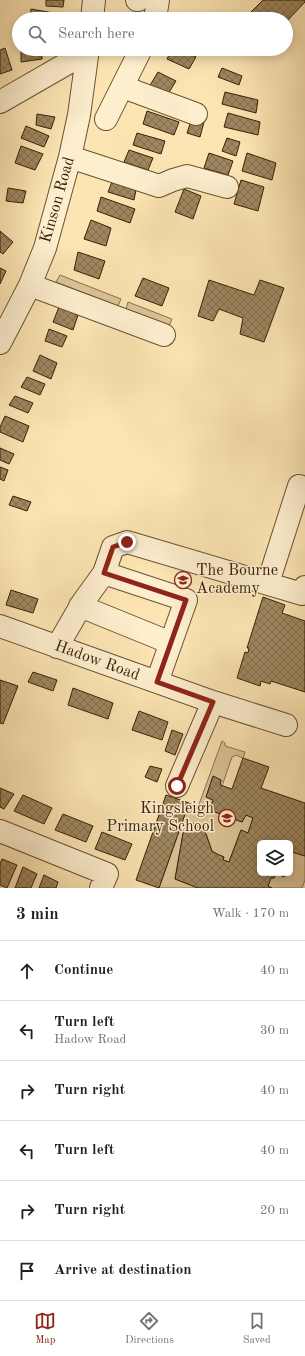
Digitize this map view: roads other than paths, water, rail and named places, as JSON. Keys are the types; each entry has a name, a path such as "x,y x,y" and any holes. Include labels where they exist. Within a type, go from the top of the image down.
{"street":[{"path":"93,12 94,0"},
{"path":"156,12 158,0"},
{"path":"0,102 77,56"},
{"name":"Kinson Road","path":"0,343 30,285 45,248 70,157 79,115 86,56"},
{"path":"106,119 123,88 138,56"},
{"path":"123,88 196,114"},
{"path":"70,157 159,186 187,176 226,187"},
{"path":"30,285 164,335"},
{"path":"268,583 299,486 305,488"},
{"path":"57,646 80,606 104,573 113,547 127,542 302,594 305,587"},
{"path":"104,573 186,600 157,682"},
{"path":"80,606 171,642"},
{"name":"Hadow Road","path":"0,626 213,702 286,725"},
{"path":"177,786 213,702"},
{"path":"0,831 104,881"}],"place":[{"name":"The Bourne Academy","path":"183,580"},
{"name":"Kingsleigh Primary School","path":"227,818"}]}
